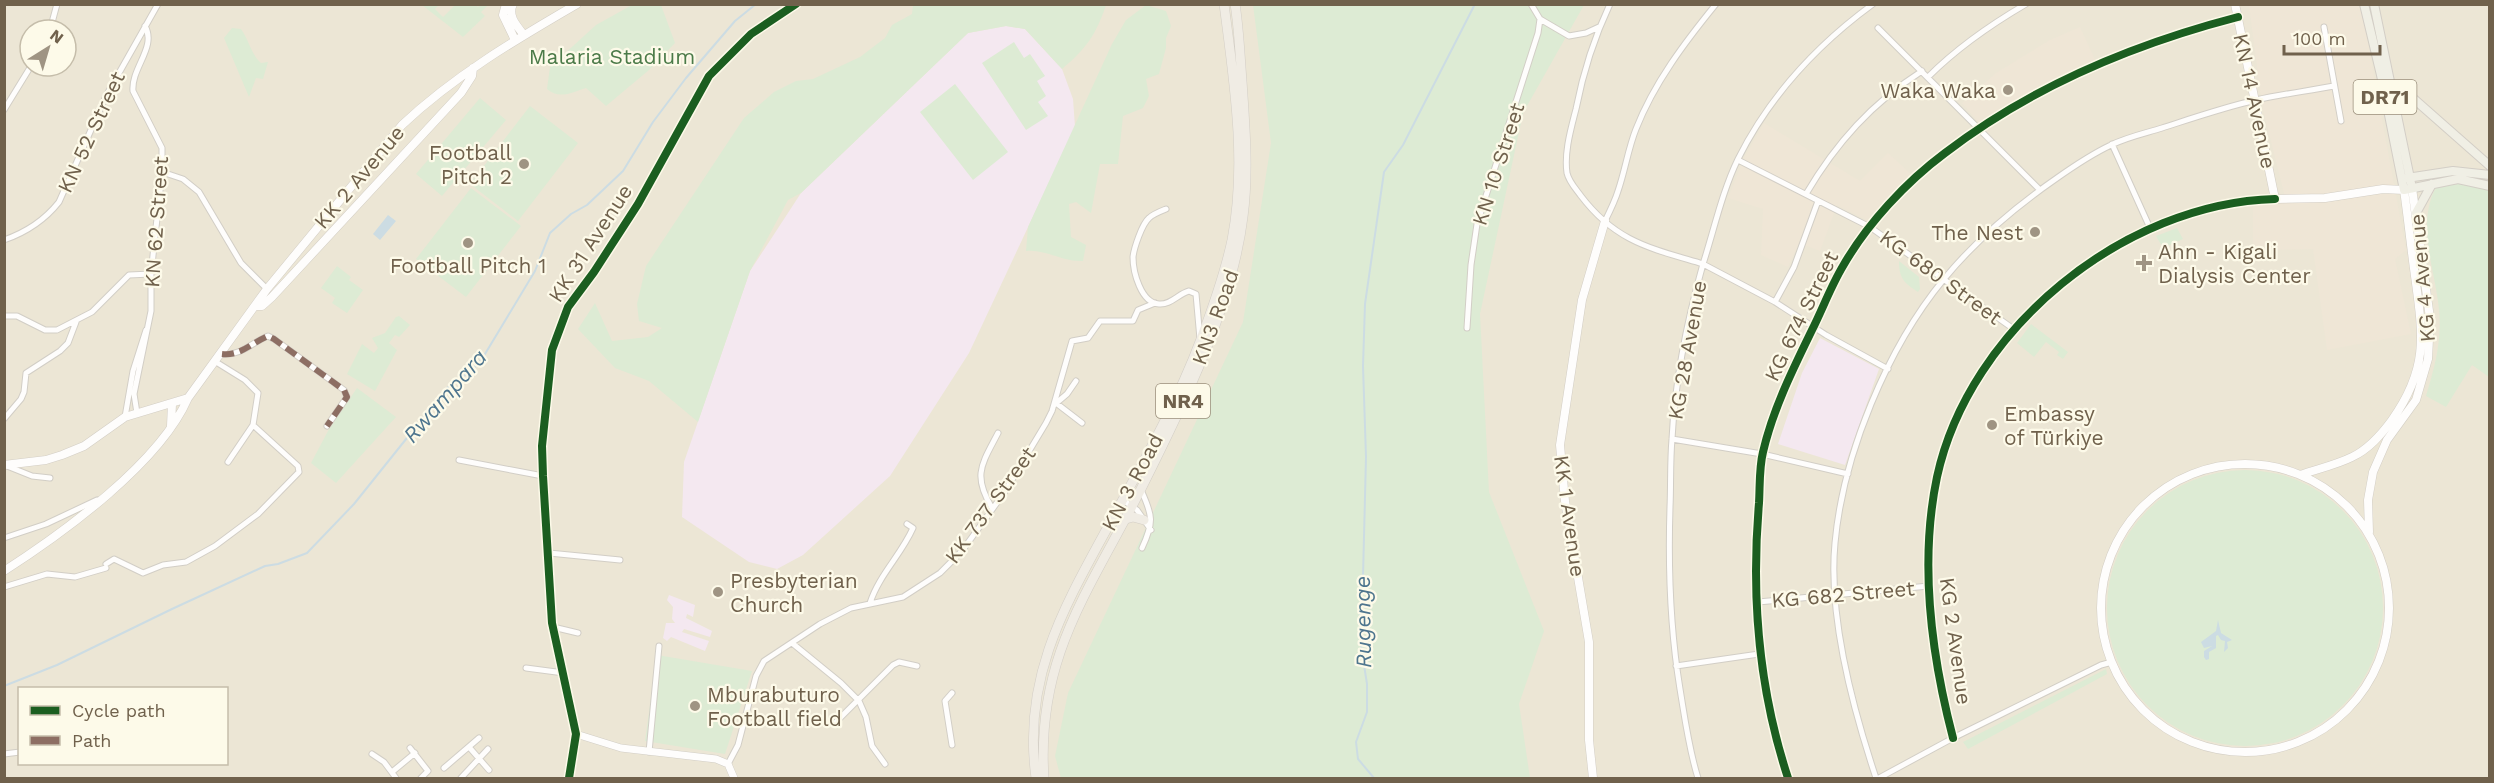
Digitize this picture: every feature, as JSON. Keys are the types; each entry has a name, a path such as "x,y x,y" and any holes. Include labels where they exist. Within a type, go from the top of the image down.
{"highway":[{"name":"KN 3 Road","path":"1036,778 1033,754 1034,723 1044,663 1063,611 1163,424 1200,340 1232,239 1237,201 1237,136 1223,6"},
{"name":"KN3 Road","path":"1044,778 1045,723 1056,660 1085,591 1141,489 1206,347 1234,267 1243,221 1245,140 1236,6"},
{"path":"1126,519 1133,517 1144,520"}],"main road":[{"path":"506,4 503,15 515,40"},
{"path":"513,4 510,10 512,17 524,35"},
{"name":"KK 2 Avenue","path":"4,571 31,554 105,496 142,462 182,414 188,399 267,289 402,125 420,107 515,40 577,4"},
{"name":"KN 14 Avenue","path":"2235,4 2275,199"},
{"name":"DR71","path":"2364,4 2407,178"},
{"name":"DR71","path":"2374,4 2408,189"},
{"path":"255,306 262,306 272,297 460,93 472,76 473,68"},
{"path":"2390,84 2414,99 2490,166"},
{"path":"2383,189 2407,178 2453,171 2490,175"},
{"path":"2408,189 2458,179 2469,179 2490,186"},
{"path":"2416,213 2432,184"},
{"name":"KG 2 Avenue","path":"2275,199 2325,198 2383,189 2408,189"},
{"name":"KG 4 Avenue","path":"2300,475 2353,457 2367,448 2390,423 2410,391 2420,355 2422,336 2416,213 2408,189"},
{"name":"KG 4 Avenue","path":"2369,533 2368,500 2373,472 2387,440 2416,400 2428,359 2430,318 2418,269 2408,189"},
{"name":"KK 1 Avenue","path":"1593,778 1589,730 1589,642 1565,501 1560,445 1582,300 1605,221"},
{"path":"5,465 46,460 63,455 84,446 125,417 188,399"},
{"path":"171,428 172,404"},
{"path":"2256,464 2278,468 2300,475 2325,488 2347,506 2369,533 2386,579 2390,605 2388,630 2383,652 2372,677 2341,716 2312,735 2279,747 2245,752 2196,743 2151,719 2128,691 2112,662 2104,635 2101,607 2104,579 2116,544 2125,527 2143,506 2164,488 2190,474 2217,466 2256,464"}],"street":[{"name":"KN 52 Street","path":"4,240 29,230 48,216 59,202 105,96 158,4"},
{"name":"KK 31 Avenue","path":"576,734 553,627 543,476 542,446 552,350 568,307 594,272 638,204 709,76 751,34 796,4"},
{"path":"1531,4 1540,19 1569,36 1579,35 1599,27"},
{"name":"KG 28 Avenue","path":"1610,4 1599,27 1577,104 1567,164 1568,176 1586,202 1611,229 1635,242 1703,264 1681,358 1672,439 1668,559 1676,666 1686,727 1698,778"},
{"path":"1605,221 1618,192 1636,129 1645,109 1667,69 1691,34 1716,4"},
{"path":"1873,4 1854,18 1796,71 1758,125 1738,160 1703,264 1775,302 1888,369"},
{"path":"1928,77 1951,55 1991,25 2026,4"},
{"name":"KG 674 Street","path":"1788,778 1768,706 1759,654 1756,531 1762,454 1782,396 1844,264 1870,227 1923,172 1944,153 1980,129 2053,85 2078,74 2156,41 2238,17"},
{"name":"KN 10 Street","path":"1467,328 1471,266 1477,224 1534,50 1540,19"},
{"name":"KN 62 Street","path":"137,413 134,394 149,322 151,274 162,172 162,148 133,91 132,81 149,41 149,33 145,26"},
{"path":"2324,27 2341,121"},
{"path":"1878,28 2040,190"},
{"path":"1806,194 1827,159 1862,117 1922,71"},
{"path":"4,110 24,78"},
{"path":"2112,662 2101,665 1953,738 1877,778 1859,727 1846,675 1835,594 1834,545 1841,498 1861,434 1888,369 1911,326 1944,279 1992,228 2040,190 2085,159 2112,144 2254,100 2334,86"},
{"path":"2112,144 2150,228"},
{"name":"KG 680 Street","path":"1738,160 1870,227 2015,330"},
{"path":"162,172 190,183 199,192 241,263 267,289"},
{"name":"KG 2 Avenue","path":"1953,738 1941,686 1929,586 1929,526 1937,475 1946,447 1957,418 1985,367 2044,299 2088,263 2150,228 2230,203 2275,199"},
{"path":"1775,302 1796,262 1818,201"},
{"path":"1166,209 1148,218 1136,244 1133,258 1142,290 1148,300 1155,303 1167,303 1186,291 1194,292 1197,298 1200,340"},
{"path":"4,316 17,316 45,330 57,330 92,312 129,275 151,274"},
{"name":"KK 737 Street","path":"728,764 738,745 764,661 820,624 851,608 903,597 940,573 962,551 1028,455 1055,404 1072,341 1088,338 1100,321 1133,321 1138,310 1155,303"},
{"path":"4,419 24,392 26,373 69,343 76,322"},
{"name":"KN 62 Street","path":"125,417 133,370 149,322"},
{"path":"222,354 231,355 242,352 268,336 274,339 344,390 346,397 327,426"},
{"path":"216,362 245,380 258,393 253,425 228,462"},
{"path":"1076,381 1067,394 1055,404 1082,423"},
{"path":"4,587 39,576 75,577 106,566 114,559 143,573 163,565 186,562 215,546 258,514 299,472 298,466 253,425"},
{"path":"992,508 983,494 980,482 982,462 998,433"},
{"path":"1672,439 1762,454 1848,474"},
{"path":"459,460 543,476"},
{"path":"5,465 32,476 50,478"},
{"path":"1132,483 1141,489 1151,514 1151,530 1142,548"},
{"path":"4,538 46,524 105,496"},
{"path":"1123,500 1132,505 1151,530"},
{"path":"870,603 884,573 908,539 913,528 907,524"},
{"path":"549,553 621,560"},
{"name":"KG 682 Street","path":"1758,602 1929,586"},
{"path":"553,627 578,633"},
{"path":"792,643 859,701 863,707 872,746 885,764"},
{"path":"649,752 659,646"},
{"path":"1676,666 1759,654"},
{"path":"836,722 893,665 899,662 917,666"},
{"path":"526,669 564,673"},
{"path":"952,693 945,701 952,745"},
{"path":"569,778 576,734 621,748 716,759 728,764 734,778"},
{"path":"444,768 479,738"},
{"path":"469,747 489,770"},
{"path":"461,778 488,749"},
{"path":"392,772 412,751 428,771 421,778"},
{"path":"372,754 396,778"}],"shaded area":[{"path":"5,5 2489,5 2489,778 5,778"},
{"path":"2249,5 2361,5 2406,250 2395,259 2411,334 2327,350 2313,249 2253,250 2253,203 2286,201 2262,105"},
{"path":"1006,26 1025,29 1062,69 1073,99 1075,127 969,353 890,476 803,555 777,569 749,562 682,517 684,462 750,271 801,193 968,33"},
{"path":"2080,27 2096,62 2032,92 1981,125 1962,103 1996,73 2050,40"},
{"path":"1764,123 1860,181 1888,153 1913,176 1870,222 1837,205 1820,251 1799,243 1788,267 1761,255 1763,209 1728,198 1744,158"},
{"path":"388,215 396,221 380,240 373,234"},
{"path":"1820,338 1879,369 1845,465 1778,444 1802,373"},
{"path":"669,595 695,605 693,617 687,614 686,618 712,631 710,637 684,629 682,632 709,641 705,651 671,637 667,641 663,638 666,623 675,623 672,619 673,607 667,600"},
{"path":"2218,620 2221,633 2232,640 2227,642 2228,648 2224,652 2225,641 2221,640 2218,635 2216,636 2216,648 2209,652 2209,659 2206,660 2204,651 2212,646 2204,648 2201,642 2216,631"}],"green space":[{"path":"422,5 439,5 435,9 443,17 455,5 478,7 488,5 481,12 485,16 463,37"},
{"name":"Malaria Stadium","path":"632,5 661,5 675,43 649,70 606,106 586,88 561,95 547,89 550,67 596,25"},
{"path":"913,5 1106,5 1089,41 1062,69 1025,29 1006,26 968,33 801,193 788,200 750,271 698,422 649,381 615,368 578,329 595,303 612,341 648,337 662,328 639,321 637,304 646,266 744,118 774,92 796,81 813,79 860,57 885,38 892,25 912,14"},
{"path":"1146,5 1166,11 1171,26 1166,38 1166,48 1159,74 1146,79 1149,96 1143,108 1123,116 1118,164 1100,164 1091,213 1076,202 1069,204 1071,237 1086,245 1083,261 1026,251 1028,227 1112,44 1126,20"},
{"path":"1253,5 1584,5 1523,113 1480,314 1489,492 1544,631 1519,704 1530,778 1061,778 1055,756 1068,693 1243,322 1271,143"},
{"path":"232,28 241,29 261,63 268,62 263,79 256,78 249,97 224,38"},
{"path":"1014,42 1024,58 1030,54 1045,76 1037,81 1046,96 1038,102 1048,116 1026,130 982,63"},
{"path":"955,84 1008,152 973,180 920,112"},
{"path":"480,98 506,120 442,196 416,174"},
{"name":"Football Pitch 2","path":"530,106 578,143 518,221 470,184"},
{"path":"2466,183 2489,191 2489,377 2472,365 2446,407 2426,396 2440,332 2437,294 2428,247 2427,216 2436,187"},
{"name":"Football Pitch 1","path":"471,188 521,226 466,297 416,259"},
{"path":"2177,228 2183,239 2163,248 2156,236"},
{"path":"1899,261 1919,277 1918,292 1903,280"},
{"path":"337,266 351,277 349,280 363,290 347,313 332,303 335,298 321,288"},
{"path":"399,316 410,325 399,337 395,335 389,343 397,350 375,391 347,374 362,344 374,353 378,348 372,338 385,333"},
{"path":"2031,324 2068,352 2063,359 2057,355 2059,352 2046,342 2034,357 2017,343"},
{"path":"357,388 396,417 336,483 311,463 328,431"},
{"path":"2259,470 2298,480 2310,486 2333,501 2352,520 2373,555 2381,581 2383,608 2381,635 2373,661 2360,685 2343,706 2322,723 2298,736 2259,746 2231,746 2192,736 2180,730 2157,715 2138,696 2117,661 2109,635 2107,594 2117,555 2123,543 2138,520 2157,501 2192,480 2218,472"},
{"name":"Mburabuturo Football field","path":"657,655 752,671 725,754 645,741"},
{"path":"2106,669 2107,674 1968,749 1963,742"}],"waterway":[{"name":"Rwampara","path":"4,686 57,665 265,566 278,564 307,553 354,504 447,388 472,370 482,359 535,271 550,233 571,214 587,205 623,171 653,122 686,78 735,21 756,4"},
{"name":"Rugenge","path":"1374,778 1358,759 1356,742 1367,712 1367,684 1361,646 1360,612 1366,457 1363,366 1365,304 1384,172 1403,145 1475,4"}],"marked path":[{"path":"222,354 235,353 268,336 274,339 344,390 347,397 327,426"}],"cycle path":[{"path":"569,778 576,734 552,623 543,476 542,446 552,350 568,307 594,272 638,204 709,76 751,34 796,4"},
{"path":"1788,778 1770,711 1757,608 1756,573 1761,464 1767,436 1784,389 1843,266 1876,219 1902,190 1930,164 1978,129 2048,88 2122,54 2238,17"},
{"path":"1953,738 1934,641 1928,575 1929,542 1937,477 1955,423 1982,372 2018,325 2061,284 2110,250 2163,223 2218,206 2275,199"}],"place":[{"name":"Waka Waka","path":"2008,90"},
{"name":"Football Pitch 2","path":"524,164"},
{"name":"The Nest","path":"2035,232"},
{"name":"Football Pitch 1","path":"468,243"},
{"name":"Ahn - Kigali Dialysis Center","path":"2144,263"},
{"name":"Embassy of Türkiye","path":"1992,425"},
{"name":"Presbyterian Church","path":"718,592"},
{"name":"Mburabuturo Football field","path":"695,706"}]}
